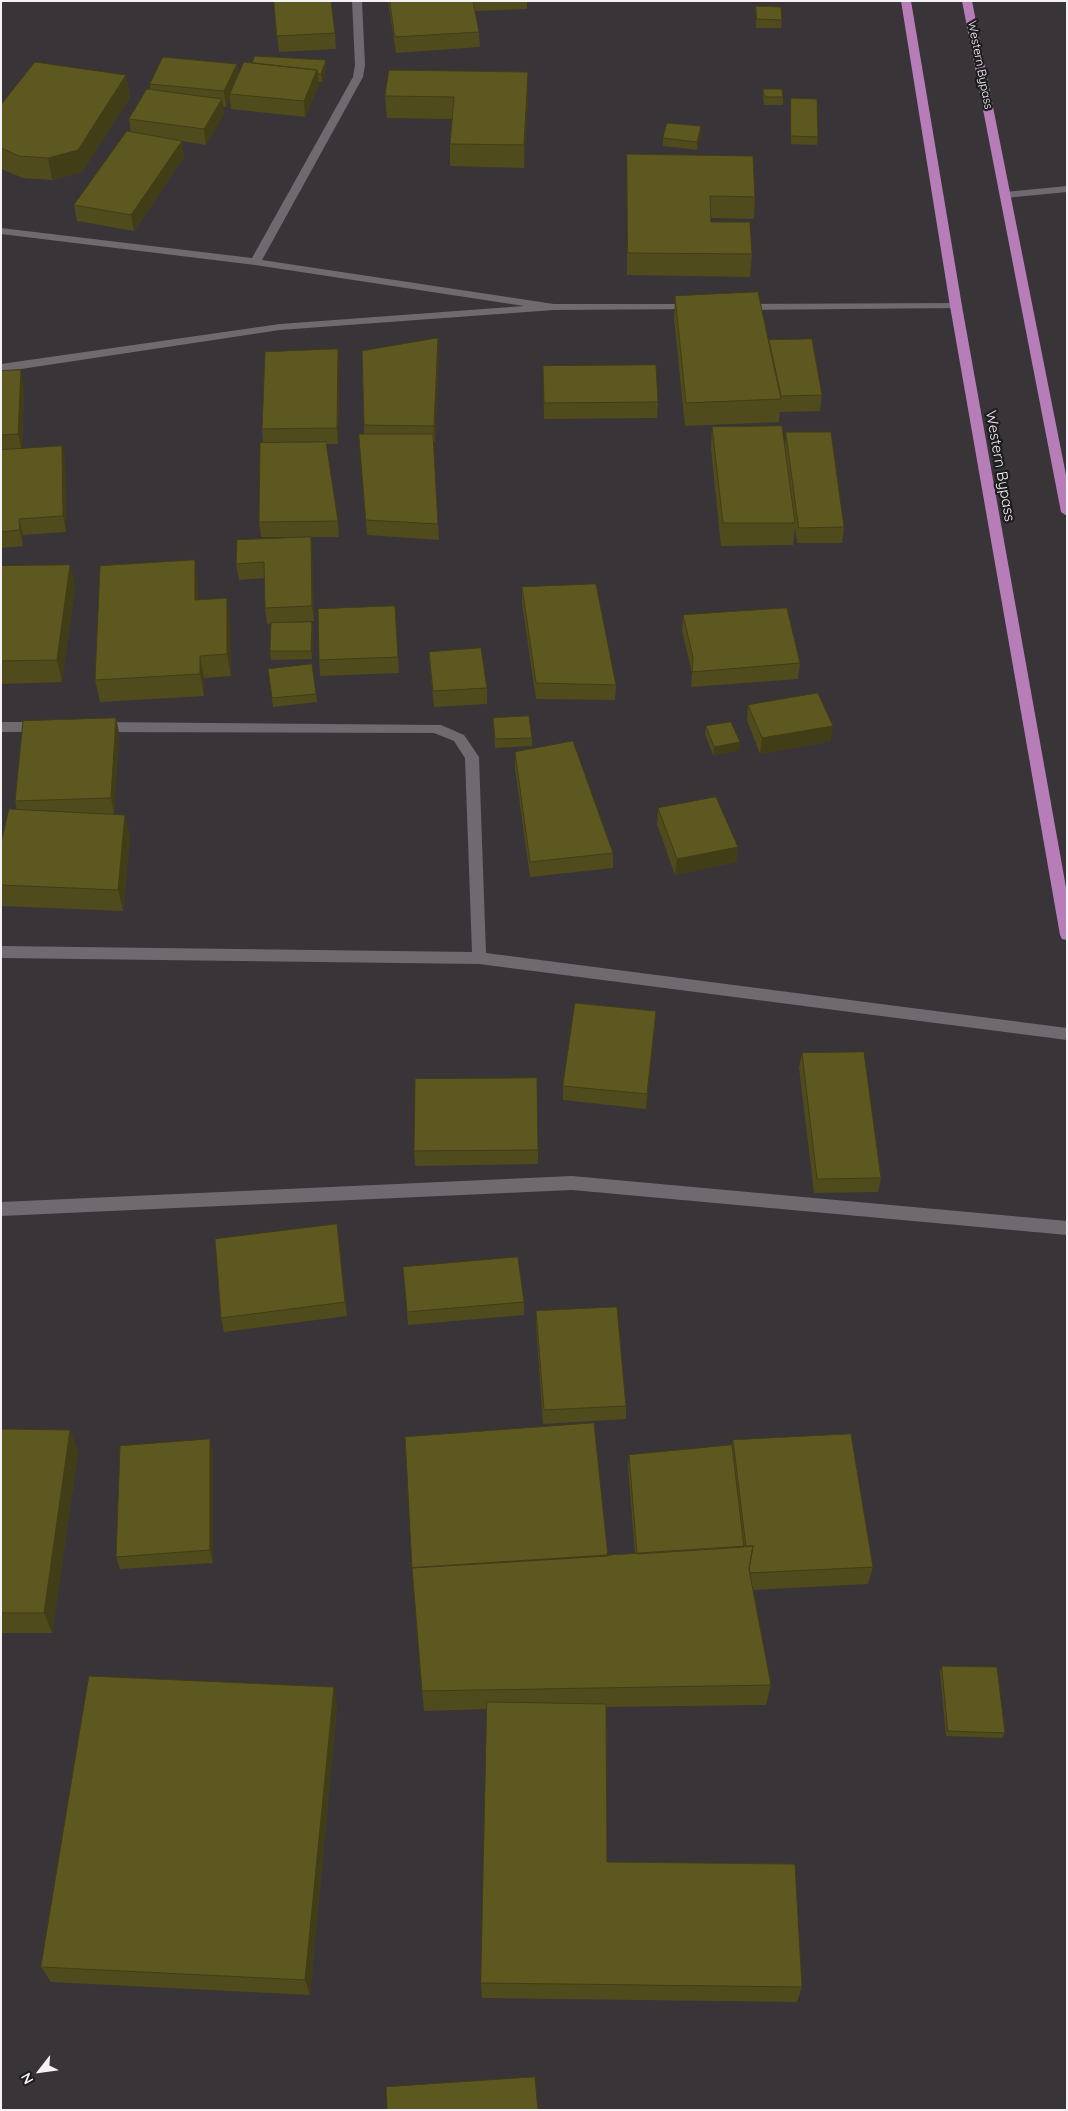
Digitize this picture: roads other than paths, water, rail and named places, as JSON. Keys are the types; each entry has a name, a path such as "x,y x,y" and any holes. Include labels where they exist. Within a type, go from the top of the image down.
{"main road":[{"name":"Western Bypass","path":"906,1 956,306 1067,935"},
{"name":"Western Bypass","path":"967,1 1067,512"}],"street":[{"path":"255,262 358,77 360,65 358,1"},
{"path":"1005,195 1067,189"},
{"path":"1,231 255,262 554,307"},
{"path":"730,306 956,306"},
{"path":"1,368 280,327 554,307 711,307"},
{"path":"1,727 60,727"},
{"path":"80,727 436,728 459,738 472,757 479,958"},
{"path":"1,952 479,958 1067,1034"},
{"path":"1,1209 572,1183 1067,1228"}]}
